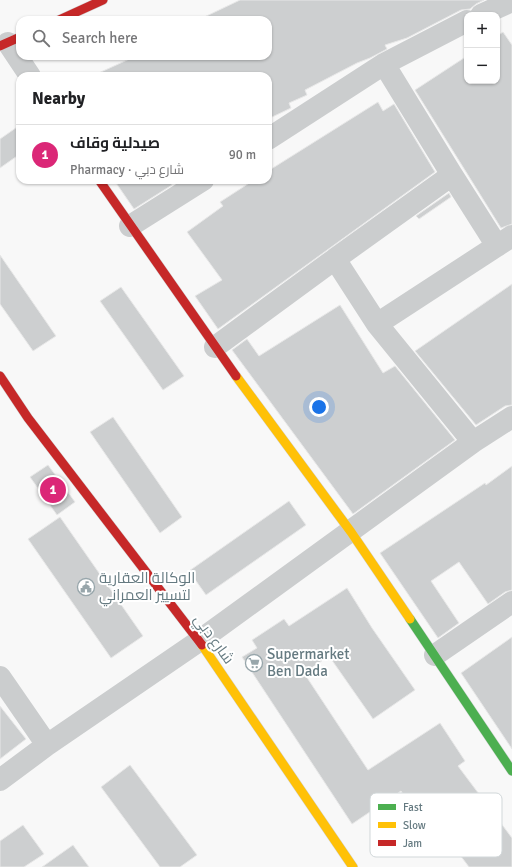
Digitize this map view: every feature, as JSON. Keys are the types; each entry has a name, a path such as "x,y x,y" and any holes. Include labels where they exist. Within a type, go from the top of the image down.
{"street":[{"path":"67,16 103,0"},
{"path":"488,12 512,1"},
{"path":"272,136 384,64 464,24"},
{"path":"9,42 16,53"},
{"path":"20,60 28,72"},
{"path":"377,324 505,241 452,176 384,64"},
{"path":"215,347 452,176"},
{"path":"102,184 215,347 351,532 512,771"},
{"path":"130,226 198,184"},
{"path":"335,259 377,324 473,442"},
{"name":"شارع دبي","path":"0,376 28,418 199,641 353,867"},
{"path":"0,780 47,745 199,641 473,442 512,417"},
{"path":"434,655 512,602"},
{"path":"0,677 47,745"}],"building":[{"path":"240,0 484,0 470,9 461,10 407,38 385,45 387,49 305,90 307,95 289,103 291,108 272,117 272,72 101,72 127,60 272,60 272,16 206,16"},
{"path":"503,32 512,45 512,224 501,228 415,90 464,58 464,84 500,84 500,34"},
{"path":"378,102 383,111 394,104 435,172 218,329 195,296 222,280 187,232 223,206 220,202 248,184 272,184 272,168"},
{"path":"16,128 16,157 0,168 0,139"},
{"path":"117,184 171,184 172,185 134,209"},
{"path":"449,193 451,197 419,219 416,216"},
{"path":"0,255 56,336 33,351 0,304"},
{"path":"512,284 512,405 505,406 476,425 415,351"},
{"path":"121,287 184,376 163,390 100,301"},
{"path":"340,305 383,373 395,366 455,440 353,514 232,350 247,339 259,356"},
{"path":"113,417 182,517 160,533 90,432"},
{"path":"48,465 75,502 57,515 30,477"},
{"path":"512,466 512,590 505,592 488,604 459,562 431,581 459,623 438,638 380,553 485,483 486,485"},
{"path":"289,501 306,525 206,595 189,571"},
{"name":"الوكالة العقارية لتسيير العمراني","path":"60,517 143,636 111,658 28,539"},
{"path":"347,588 372,628 415,690 373,719 329,656 304,673 368,770 440,723 465,761 458,766 478,793 402,793 401,791 398,793 370,793 370,812 352,824 242,657 257,648 252,640 284,619 289,626"},
{"path":"512,637 512,749 461,673"},
{"path":"0,706 26,739 0,759"},
{"path":"130,765 197,855 180,867 160,867 101,787"},
{"path":"23,825 44,854 24,867 0,867 0,841"},
{"path":"502,825 512,838 512,867 469,867 461,857 502,857"},
{"path":"73,845 89,867 42,867"}],"traffic: fast":[{"path":"410,619 512,771"}],"traffic: slow":[{"path":"236,376 351,532 410,619"},
{"path":"202,645 353,867"}],"traffic: jam":[{"path":"68,16 103,0"},
{"path":"0,46 16,39"},
{"path":"102,184 236,376"},
{"path":"0,376 28,418 202,645"}],"place":[{"name":"صيدلية وقاف","path":"53,490"},
{"name":"الوكالة العقارية لتسيير العمراني","path":"86,587"},
{"name":"Supermarket Ben Dada","path":"254,663"}]}
